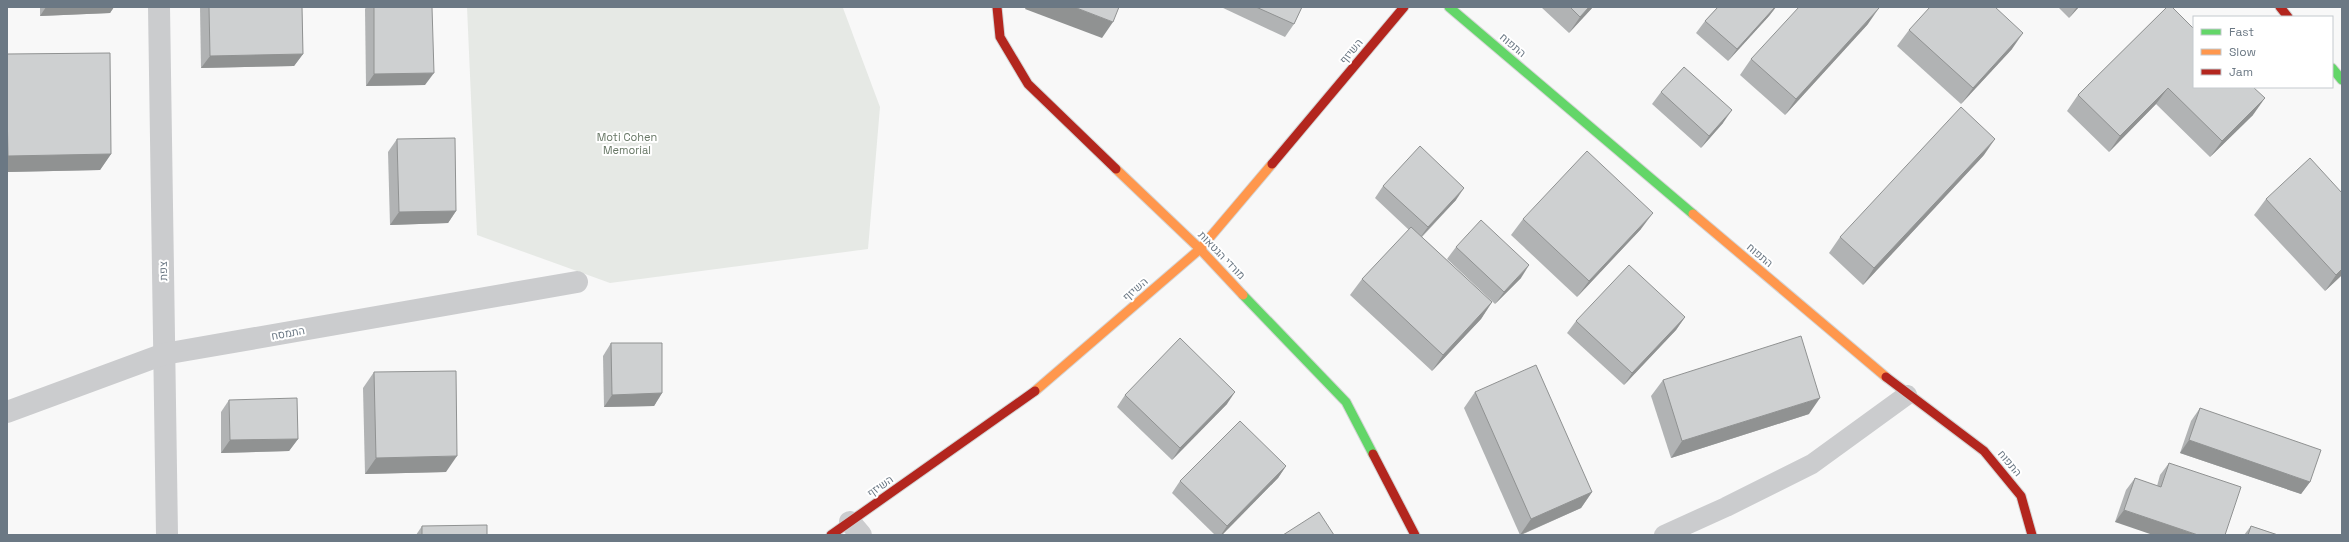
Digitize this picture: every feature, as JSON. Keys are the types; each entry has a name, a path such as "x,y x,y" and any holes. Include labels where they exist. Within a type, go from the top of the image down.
{"street":[{"name":"צפת","path":"159,7 167,535"},
{"name":"מורדי הגטאות","path":"997,7 1000,37 1028,84 1200,249 1346,402 1415,535"},
{"name":"השיזף","path":"831,535 856,528 1024,401 1200,249 1404,7"},
{"name":"התפוח","path":"1449,7 1907,395 1984,451 2021,496 2032,535"},
{"path":"2280,7 2287,16"},
{"path":"2333,69 2342,80"},
{"name":"התמסח","path":"7,412 164,354 577,282"}],"lane":[{"path":"1664,535 1726,507 1812,464 1907,395"}],"green space":[{"name":"Moti Cohen Memorial","path":"467,7 843,8 880,107 868,249 610,283 477,235"}],"building":[{"path":"209,7 302,7 303,54 210,56"},
{"path":"374,7 432,7 434,73 374,74"},
{"path":"1074,7 1119,7 1113,22"},
{"path":"1256,7 1302,7 1294,24"},
{"path":"1570,7 1589,7 1580,17"},
{"path":"1718,7 1775,7 1737,49 1705,21"},
{"path":"1799,7 1879,8 1796,99 1751,59"},
{"path":"1930,7 1995,7 2023,33 1973,88 1909,30"},
{"path":"2167,7 2172,7 2193,28 2193,88 2254,88 2265,98 2222,141 2168,88 2120,136 2078,95"},
{"path":"110,53 111,154 8,156 7,54"},
{"path":"1684,67 1732,110 1709,136 1661,92"},
{"path":"1961,107 1995,139 1874,268 1840,237"},
{"path":"455,138 456,211 399,212 397,139"},
{"path":"1420,146 1464,188 1428,227 1383,186"},
{"path":"1587,151 1653,213 1589,281 1523,219"},
{"path":"2310,158 2342,193 2342,269 2336,275 2266,199"},
{"path":"1481,220 1529,265 1504,292 1456,247"},
{"path":"1411,227 1492,302 1443,355 1362,279"},
{"path":"1629,265 1685,317 1632,373 1576,321"},
{"path":"1801,336 1820,398 1682,441 1663,380"},
{"path":"1180,338 1235,392 1180,448 1125,395"},
{"path":"611,343 662,343 662,393 612,395"},
{"path":"1536,365 1592,492 1531,519 1475,392"},
{"path":"456,371 457,456 376,458 374,372"},
{"path":"297,398 298,439 230,440 229,400"},
{"path":"2200,408 2321,450 2310,482 2189,440"},
{"path":"1240,421 1286,466 1227,526 1180,481"},
{"path":"2169,463 2241,487 2225,535 2198,535 2124,510 2135,478 2161,487"},
{"path":"1319,512 1334,535 1283,535"},
{"path":"487,525 487,535 422,535 422,526"},
{"path":"2251,526 2278,535 2248,535"}],"traffic: fast":[{"path":"1449,7 1693,214"},
{"path":"2333,69 2342,80"},
{"path":"1243,295 1346,402 1373,454"}],"traffic: slow":[{"path":"1035,391 1200,249 1272,164"},
{"path":"1116,169 1200,249 1243,295"},
{"path":"1693,214 1886,377"}],"traffic: jam":[{"path":"997,7 1000,37 1028,84 1116,169"},
{"path":"1272,164 1404,7"},
{"path":"2280,7 2287,16"},
{"path":"1886,377 1984,451 2021,496 2032,535"},
{"path":"831,535 1035,391"},
{"path":"1373,454 1415,535"}]}
